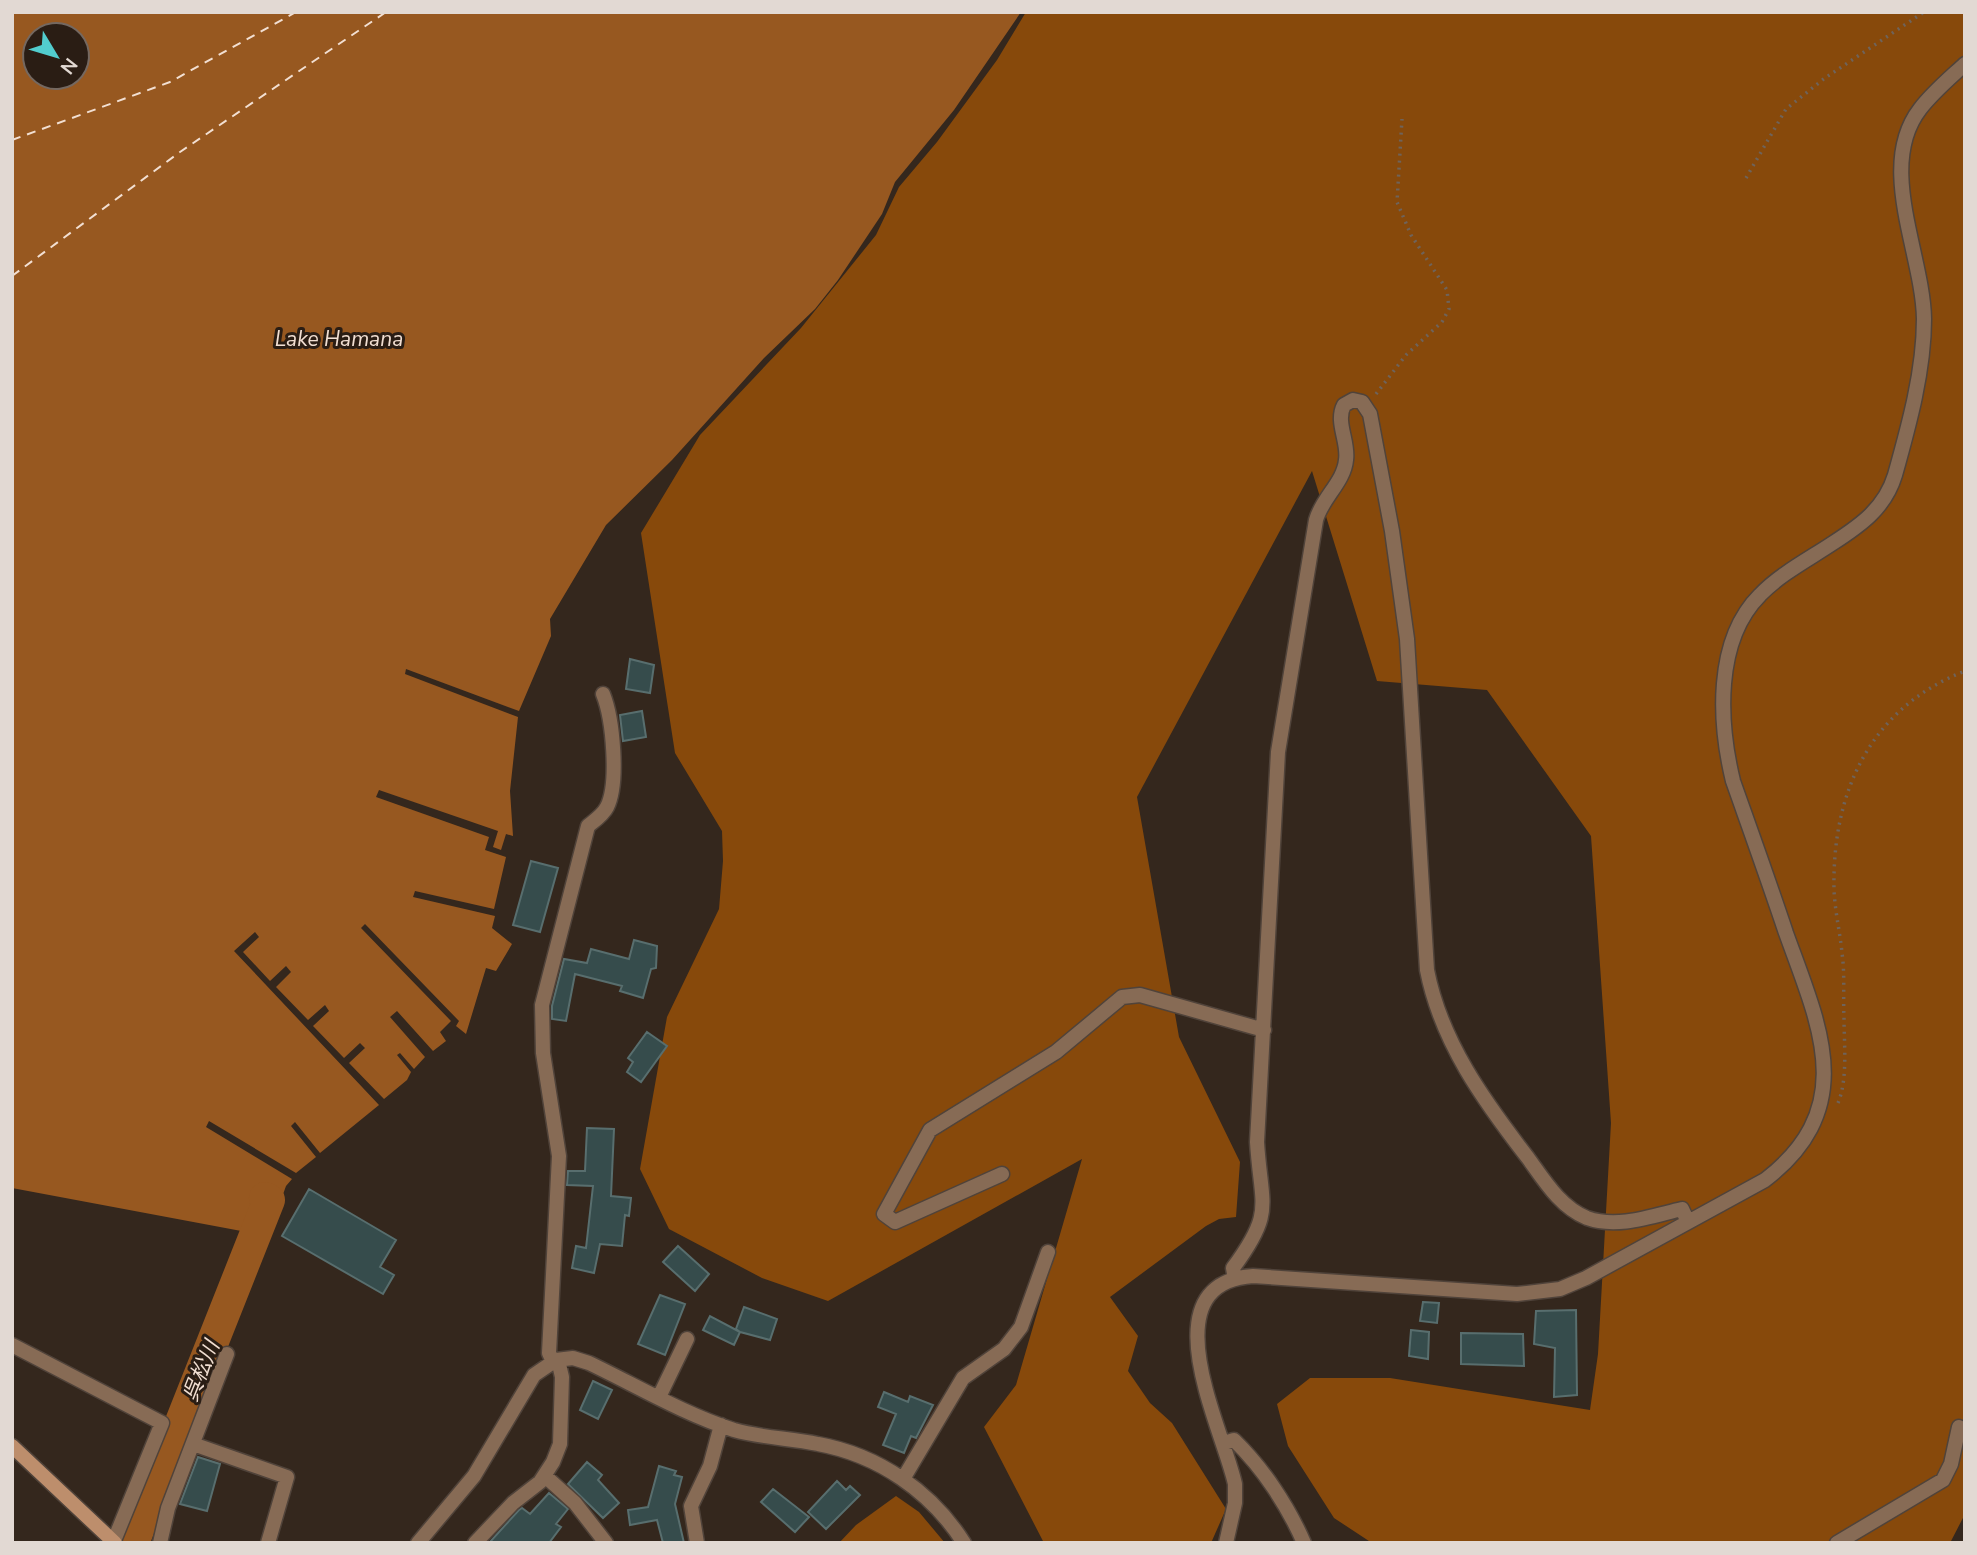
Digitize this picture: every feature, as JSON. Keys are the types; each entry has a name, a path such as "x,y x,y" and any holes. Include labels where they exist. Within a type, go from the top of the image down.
{"street":[{"path":"1226,1543 1236,1493 1224,1443 1199,1367 1196,1341 1204,1305 1216,1290 1235,1279 1253,1276 1517,1294 1546,1292 1580,1281 1778,1170 1810,1132 1821,1101 1826,1069 1822,1036 1728,761 1724,719 1726,677 1738,629 1759,596 1863,523 1880,506 1891,486 1916,389 1924,320 1920,273 1902,184 1901,152 1919,109 1965,64"},
{"path":"1235,1279 1233,1268 1258,1231 1264,1209 1257,1142 1276,769 1282,717 1319,510 1343,472 1346,462 1342,409 1353,400 1362,402 1367,407 1390,517 1407,639 1426,954 1435,1003 1473,1084 1564,1203 1586,1218 1599,1222 1626,1221 1682,1209 1688,1222"},
{"path":"475,1543 513,1503 545,1476 560,1444 562,1377 549,1353 559,1156 543,1053 542,1004 588,826 604,811 610,797 613,763 608,706 603,694"},
{"path":"1002,1174 895,1222 884,1214 930,1130 1068,1044 1122,997 1140,995 1253,1030 1264,1030"},
{"path":"903,1479 963,1378 1004,1349 1021,1327 1048,1252"},
{"path":"659,1397 687,1339"},
{"path":"12,1345 162,1423 114,1542 14,1453"},
{"path":"161,1542 168,1508 227,1354"},
{"path":"418,1543 474,1476 534,1375 555,1361 573,1359 589,1363 721,1425 753,1434 842,1449 864,1457 903,1479 943,1515 964,1543"},
{"path":"697,1543 691,1506 710,1466 721,1425"},
{"path":"1837,1543 1943,1480 1951,1464 1959,1427"},
{"path":"1224,1443 1234,1440 1248,1453 1279,1497 1304,1543"},
{"path":"193,1444 287,1477 268,1543"},
{"path":"545,1476 575,1503 606,1543"}],"path":[{"path":"1746,178 1786,108 1825,78 1924,12"},
{"path":"1367,407 1406,355 1442,322 1449,309 1447,290 1411,235 1397,202 1402,119"},
{"path":"1836,1106 1841,1095 1844,1044 1843,956 1834,888 1843,814 1852,776 1864,751 1893,718 1925,691 1965,671"}],"shaded area":[{"path":"1026,12 1965,12 1965,1514 1950,1543 1372,1543 1334,1518 1288,1446 1277,1404 1310,1378 1390,1378 1590,1410 1598,1354 1611,1123 1591,836 1487,690 1377,681 1312,471 1137,797 1179,1037 1240,1162 1236,1217 1219,1219 1206,1226 1110,1297 1138,1336 1128,1371 1150,1403 1172,1423 1226,1509 1211,1543 1044,1543 984,1427 1016,1385 1082,1159 828,1301 762,1278 669,1229 640,1169 667,1017 719,909 723,861 722,831 675,753 641,533 700,435 801,328 876,235 899,187 937,142 997,60"},
{"path":"896,1496 919,1512 945,1543 839,1543 856,1525"}],"water":[{"name":"Lake Hamana","path":"12,12 1021,12 954,110 895,182 882,214 815,309 764,358 672,460 606,525 550,619 551,636 519,711 406,669 405,674 518,717 510,791 513,836 506,834 501,850 493,847 498,831 379,790 376,797 489,837 485,850 506,857 494,909 415,891 413,897 495,916 492,928 512,944 496,971 486,968 466,1034 456,1026 459,1021 365,924 361,928 451,1021 440,1032 446,1041 433,1051 397,1011 390,1017 425,1057 414,1069 400,1053 397,1055 411,1072 407,1080 384,1099 349,1063 365,1048 360,1043 344,1058 313,1026 329,1011 325,1005 308,1020 276,987 291,972 286,966 270,981 243,952 259,937 255,932 234,951 379,1105 320,1153 295,1122 291,1126 316,1157 296,1173 209,1121 206,1127 292,1179 286,1186 268,1236 12,1188"}],"building":[{"path":"630,659 654,665 650,693 626,689"},
{"path":"642,711 646,737 623,741 620,715"},
{"path":"531,861 558,868 540,932 513,925"},
{"path":"634,940 657,946 656,968 651,969 643,998 620,991 622,986 575,974 566,1021 552,1019 552,1006 564,959 587,963 591,949 629,959"},
{"path":"647,1032 667,1046 641,1082 627,1072 633,1062 628,1058"},
{"path":"587,1128 614,1129 611,1196 631,1198 629,1216 625,1215 622,1246 600,1244 594,1273 572,1268 576,1246 586,1248 593,1186 567,1185 568,1171 585,1171"},
{"path":"309,1189 396,1240 380,1267 394,1275 383,1294 282,1236"},
{"path":"678,1246 709,1274 695,1291 663,1262"},
{"path":"660,1295 685,1304 665,1355 638,1344"},
{"path":"1423,1302 1439,1303 1437,1323 1420,1321"},
{"path":"744,1307 777,1319 770,1340 736,1329"},
{"path":"1576,1310 1577,1395 1554,1397 1555,1348 1534,1344 1536,1311"},
{"path":"710,1316 740,1332 734,1345 703,1330"},
{"path":"1411,1330 1429,1332 1428,1359 1409,1356"},
{"path":"1461,1333 1523,1334 1524,1366 1461,1364"},
{"path":"593,1381 612,1390 598,1419 580,1410"},
{"path":"884,1392 908,1402 910,1396 933,1405 916,1438 911,1436 904,1453 883,1445 896,1414 878,1407"},
{"path":"198,1457 220,1464 207,1511 180,1504"},
{"path":"587,1462 602,1475 598,1480 619,1503 603,1518 568,1484"},
{"path":"659,1466 676,1471 674,1475 682,1477 675,1504 684,1543 663,1543 657,1520 630,1525 628,1510 648,1507"},
{"path":"837,1481 846,1490 850,1486 860,1495 826,1529 808,1512"},
{"path":"773,1489 809,1517 795,1532 761,1502"},
{"path":"549,1493 568,1509 556,1524 561,1527 549,1543 489,1543 519,1510 522,1508 530,1514"}],"waterway":[{"name":"呉松川","path":"133,1543 269,1200 265,1198"}],"ferry route":[{"path":"12,140 170,82 296,12"},
{"path":"12,276 180,152 386,12"}]}
